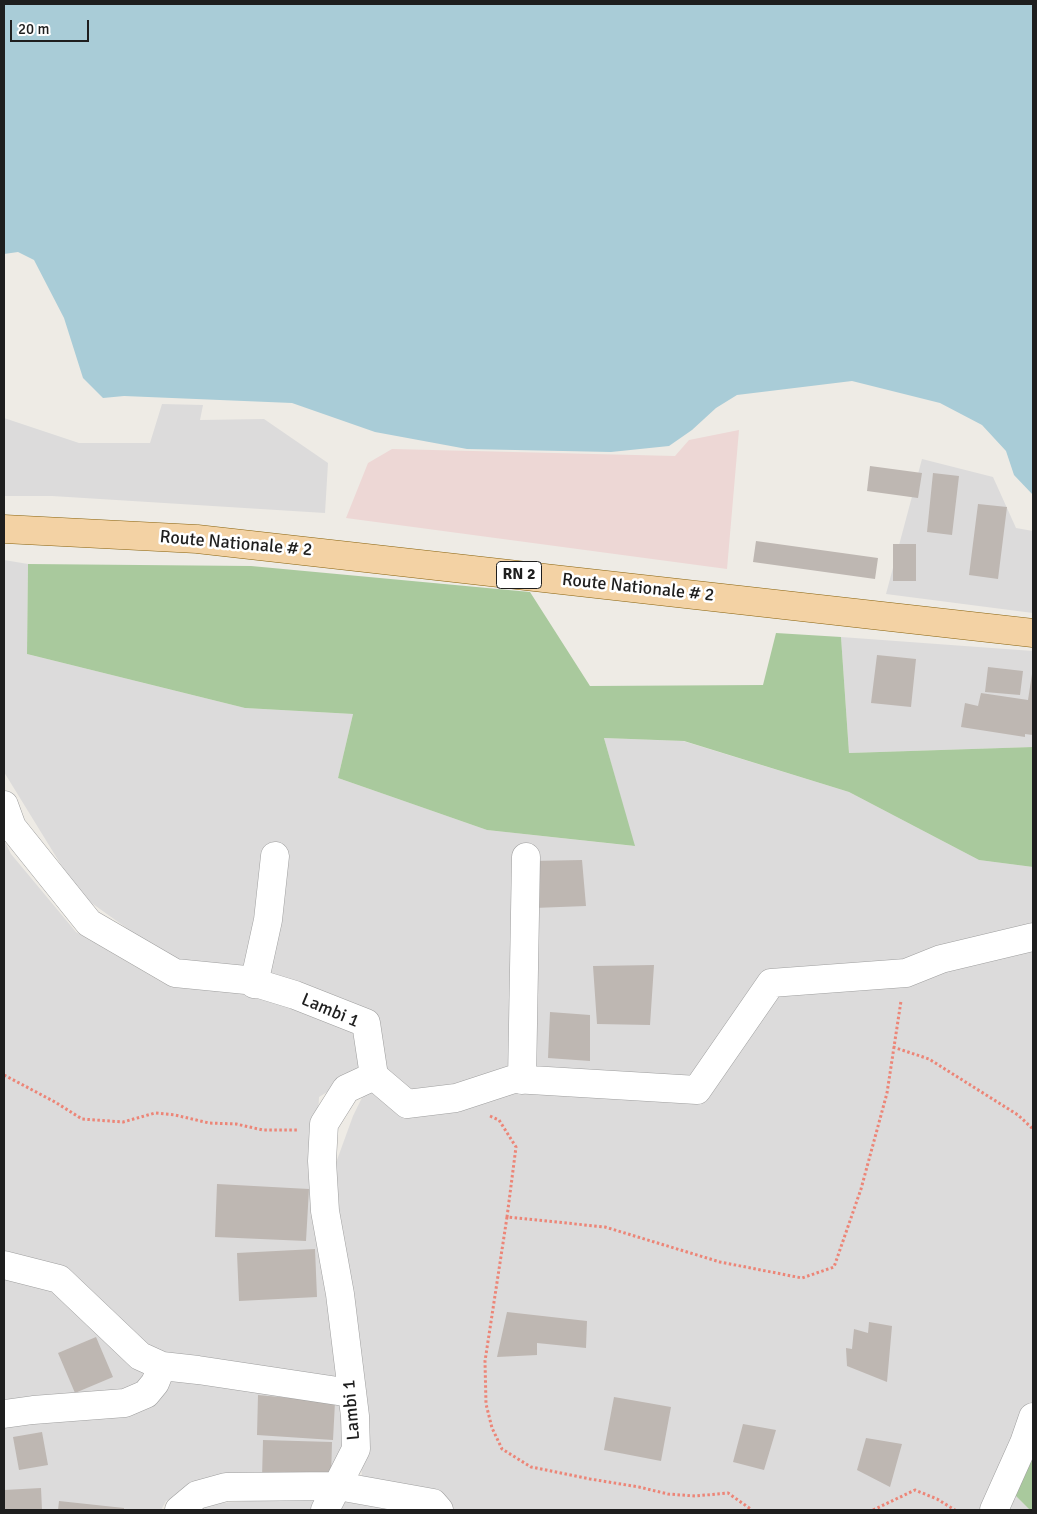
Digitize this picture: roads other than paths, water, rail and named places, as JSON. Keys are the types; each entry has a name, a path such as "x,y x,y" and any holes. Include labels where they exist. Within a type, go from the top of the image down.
{"main road":[{"name":"Route Nationale # 2","path":"4,529 198,538 1033,633"}],"street":[{"name":"Lambi 1","path":"6,822 89,923 175,973 246,980 295,995 366,1023 374,1076 346,1089 324,1124 322,1161 325,1211 340,1294 355,1416 356,1449 325,1510"},
{"path":"254,984 268,920 275,856"},
{"path":"522,1080 526,857"},
{"path":"374,1076 407,1104 456,1098 514,1079 697,1090 771,983 906,973 941,959 1033,937"},
{"path":"4,1265 59,1279 140,1356 162,1366 352,1393"},
{"path":"4,1414 124,1403 146,1394 162,1366"},
{"path":"994,1510 1024,1443 1033,1417"},
{"path":"179,1510 197,1495 226,1487 338,1486 433,1503 439,1510"}],"water":[{"path":"4,4 1033,4 1033,495 1014,475 1006,451 982,425 940,403 852,381 737,395 716,408 692,430 669,446 611,452 467,449 375,432 292,403 124,396 103,398 83,378 64,318 34,260 18,252 4,254"}]}
